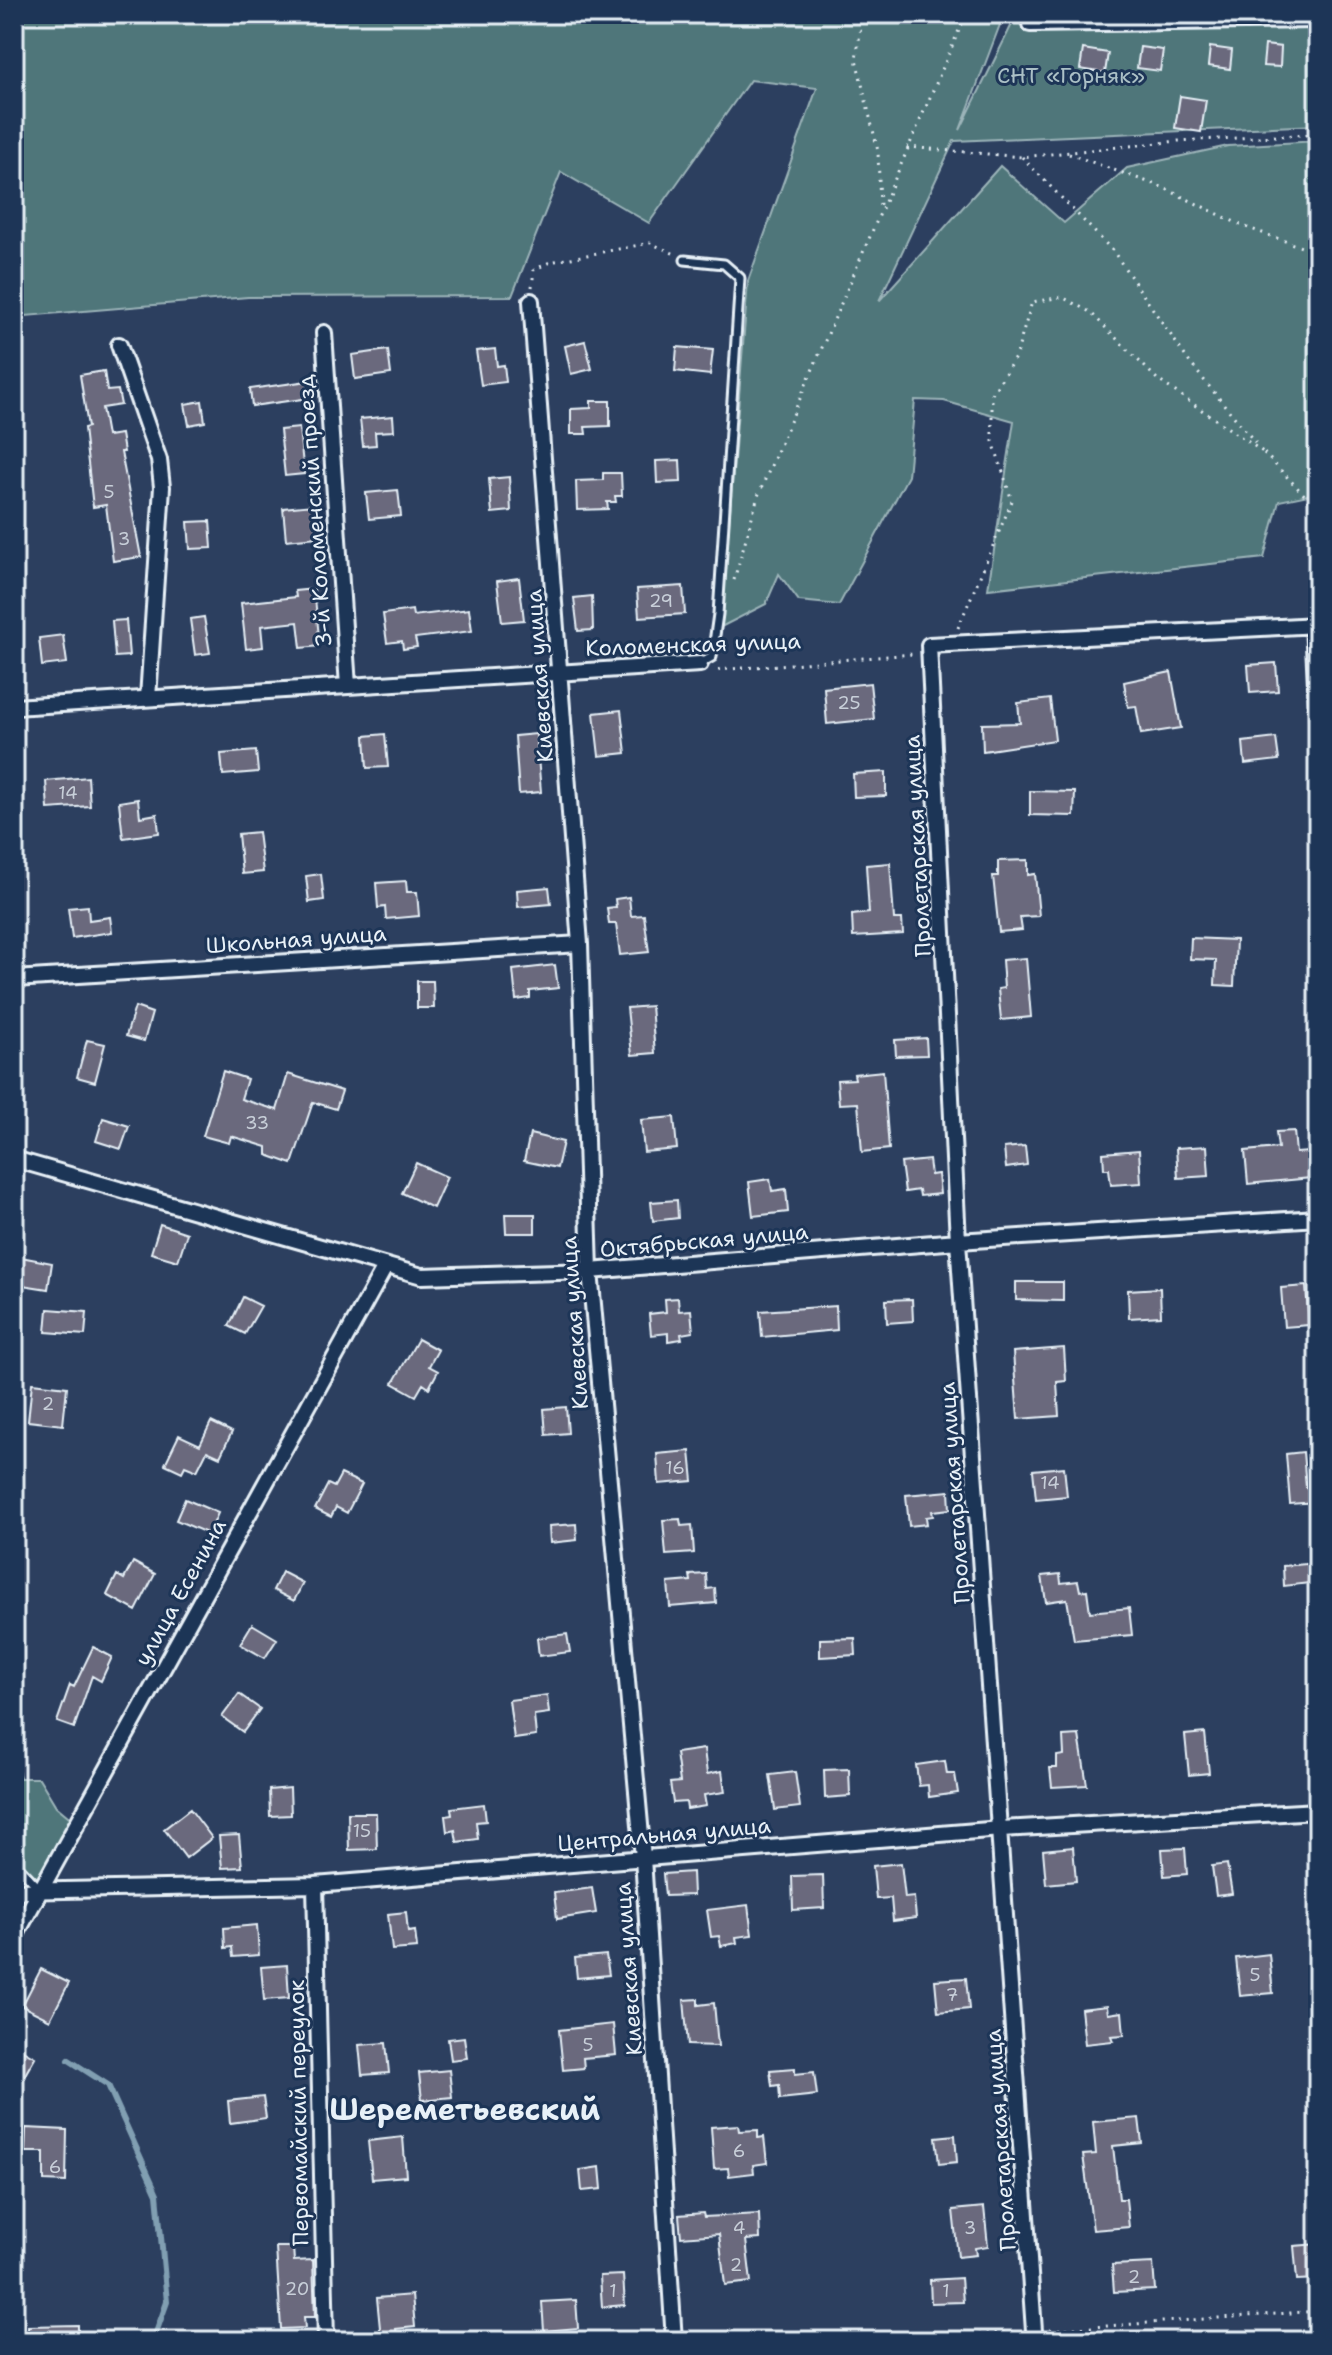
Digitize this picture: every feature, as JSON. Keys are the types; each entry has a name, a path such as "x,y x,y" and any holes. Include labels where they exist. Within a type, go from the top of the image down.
{"street":[{"path":"1030,24 1318,20"},
{"name":"Киевская улица","path":"531,301 580,944 590,1271 643,1858 674,2341"},
{"name":"3-й Коломенский проезд","path":"324,333 348,686"},
{"path":"119,345 159,460 162,487 148,698"},
{"path":"929,652 929,645 1316,625 1318,723"},
{"name":"Пролетарская улица","path":"929,652 958,1241 1034,2331"},
{"name":"Коломенская улица","path":"14,707 700,664"},
{"name":"Школьная улица","path":"14,979 580,944"},
{"name":"Октябрьская улица","path":"14,1159 422,1276 590,1271 958,1241 1318,1218"},
{"name":"улица Есенина","path":"14,1938 385,1267"},
{"name":"Центральная улица","path":"14,1891 315,1885 1001,1829 1318,1811"},
{"name":"Первомайский переулок","path":"315,1885 326,2341"}],"lane":[{"path":"685,260 724,264 740,278 718,614 712,657 700,664"},
{"path":"14,1862 40,1890"}],"path":[{"path":"863,14 856,59 878,151 880,211"},
{"path":"733,584 758,496 966,14"},
{"path":"907,147 1022,157 1178,141 1318,134"},
{"path":"1067,154 1162,187 1243,226 1318,253"},
{"path":"1022,157 1113,251 1190,363 1263,452 1318,509"},
{"path":"531,301 534,270 550,262 650,243 685,260"},
{"path":"952,644 1012,501 992,438 992,394 1016,356 1032,302 1062,297 1090,312 1158,380 1263,452"},
{"name":"Коломенская улица","path":"700,664 718,670 929,652"},
{"path":"883,2341 1318,2311"}],"green space":[{"name":"СНТ «Горняк»","path":"14,14 1004,14 960,130 1017,14 1318,14 1318,125 954,141 879,301 1000,166 1064,223 1127,168 1228,146 1318,141 1318,493 1279,501 1264,558 988,589 1014,421 944,401 915,400 908,476 839,605 799,601 779,574 766,604 721,627 748,281 817,88 750,80 649,223 561,172 512,296 248,297 14,317"},
{"path":"14,1754 20,1778 39,1778 56,1806 74,1821 40,1882 14,1855"}],"building":[{"path":"1265,45 1281,47 1280,67 1263,66"},
{"path":"1140,47 1163,50 1160,71 1137,68"},
{"path":"1210,47 1232,50 1230,69 1208,66"},
{"path":"1083,49 1108,53 1105,73 1080,69"},
{"path":"1180,96 1206,100 1201,132 1175,128"},
{"path":"585,341 592,369 571,374 565,346"},
{"path":"677,347 713,350 710,375 675,371"},
{"path":"495,349 497,366 504,365 506,382 481,385 476,351"},
{"path":"388,350 391,374 355,379 352,355"},
{"path":"104,371 107,391 118,390 121,405 102,408 107,436 121,434 124,452 121,452 141,557 113,561 106,505 93,507 84,428 88,427 80,375"},
{"path":"308,381 310,398 252,406 250,389"},
{"path":"202,401 205,422 189,425 185,404"},
{"path":"591,401 610,401 610,426 585,427 586,434 571,434 571,409 591,408"},
{"path":"393,416 394,431 375,432 376,445 363,446 360,419"},
{"path":"299,428 304,474 285,476 280,430"},
{"path":"680,460 681,482 657,483 656,461"},
{"path":"603,473 621,473 622,496 615,496 616,502 607,502 608,509 577,510 576,481 603,480"},
{"path":"509,477 511,511 492,513 489,479"},
{"path":"398,490 401,516 369,519 366,493"},
{"path":"313,505 317,537 286,540 283,508"},
{"path":"210,521 212,548 190,549 188,522"},
{"path":"519,578 524,620 502,622 497,581"},
{"path":"683,586 685,614 639,617 637,589"},
{"path":"314,589 320,646 301,648 298,622 261,626 263,647 246,649 241,603 296,597 295,591"},
{"path":"592,596 593,630 578,631 574,598"},
{"path":"469,609 472,631 415,638 417,647 403,649 402,641 387,643 383,614 412,610 413,616"},
{"path":"204,617 210,653 195,655 190,619"},
{"path":"126,620 129,656 115,657 112,621"},
{"path":"63,635 67,663 42,666 39,638"},
{"path":"1276,663 1278,691 1250,693 1248,665"},
{"path":"1171,672 1181,728 1141,734 1136,706 1128,707 1124,682"},
{"path":"870,683 874,719 827,724 824,688"},
{"path":"1050,699 1055,740 983,751 982,724 1020,723 1018,703"},
{"path":"621,710 626,753 599,756 594,713"},
{"path":"385,734 388,767 367,768 365,736"},
{"path":"536,734 541,792 519,794 515,736"},
{"path":"1276,738 1279,760 1245,764 1243,742"},
{"path":"256,751 258,772 223,775 221,754"},
{"path":"886,772 886,796 854,797 853,774"},
{"path":"88,777 90,806 48,809 46,781"},
{"path":"1030,791 1075,792 1074,816 1030,815"},
{"path":"138,799 140,817 157,814 159,833 123,838 119,802"},
{"path":"258,832 263,872 242,874 238,834"},
{"path":"1028,860 1028,875 1035,874 1039,916 1020,917 1022,930 999,932 993,876 998,876 998,861"},
{"path":"890,863 894,919 902,919 903,934 853,937 852,915 869,913 866,865"},
{"path":"321,874 324,900 309,902 306,876"},
{"path":"406,881 407,892 417,892 419,916 386,919 385,907 378,908 376,883"},
{"path":"549,887 551,904 518,907 517,890"},
{"path":"629,897 631,916 644,915 649,952 620,955 616,924 609,924 607,908 616,907 615,899"},
{"path":"88,906 89,920 110,917 112,932 72,938 68,908"},
{"path":"1191,938 1236,940 1234,986 1215,985 1216,960 1190,959"},
{"path":"1026,958 1031,1017 1001,1020 998,989 1004,988 1002,960"},
{"path":"555,965 558,988 530,991 530,998 516,1000 513,970"},
{"path":"417,981 433,981 434,1008 417,1008"},
{"path":"651,1006 655,1053 632,1055 627,1008"},
{"path":"135,1007 152,1013 144,1041 126,1036"},
{"path":"926,1038 927,1055 896,1056 895,1040"},
{"path":"87,1040 105,1044 95,1082 77,1077"},
{"path":"223,1071 247,1079 241,1099 277,1110 288,1074 342,1091 336,1109 313,1102 292,1164 267,1155 267,1147 231,1136 229,1143 203,1136"},
{"path":"883,1071 889,1149 862,1152 858,1103 839,1104 837,1080 855,1079 854,1074"},
{"path":"674,1117 677,1149 644,1152 641,1120"},
{"path":"103,1118 129,1126 121,1149 96,1141"},
{"path":"1294,1131 1296,1153 1309,1152 1311,1178 1248,1184 1245,1151 1278,1148 1276,1132"},
{"path":"530,1134 563,1142 557,1168 524,1161"},
{"path":"1025,1146 1027,1165 1006,1168 1004,1148"},
{"path":"1207,1146 1209,1176 1178,1178 1176,1148"},
{"path":"1139,1150 1141,1183 1111,1185 1109,1169 1104,1169 1103,1153"},
{"path":"929,1160 931,1175 938,1174 940,1194 920,1196 919,1190 905,1192 901,1163"},
{"path":"416,1163 447,1177 433,1208 402,1193"},
{"path":"770,1179 772,1191 786,1189 788,1212 753,1216 749,1182"},
{"path":"677,1200 678,1218 653,1221 651,1202"},
{"path":"505,1214 535,1214 535,1233 506,1233"},
{"path":"160,1224 187,1233 178,1261 151,1253"},
{"path":"21,1257 52,1263 48,1289 16,1284"},
{"path":"1016,1282 1063,1282 1063,1301 1016,1300"},
{"path":"1306,1286 1309,1325 1284,1327 1281,1288"},
{"path":"1160,1288 1161,1316 1129,1318 1128,1290"},
{"path":"243,1297 261,1306 245,1334 229,1326"},
{"path":"678,1298 679,1311 691,1310 693,1332 681,1334 682,1339 668,1341 668,1333 651,1335 649,1314 666,1312 665,1299"},
{"path":"912,1299 913,1321 887,1323 886,1300"},
{"path":"836,1306 837,1330 762,1337 760,1311"},
{"path":"48,1309 87,1312 85,1335 46,1332"},
{"path":"418,1339 438,1350 429,1366 438,1371 429,1388 423,1384 416,1396 393,1383"},
{"path":"1064,1348 1066,1381 1057,1382 1059,1416 1018,1419 1013,1352"},
{"path":"32,1383 67,1387 63,1425 28,1421"},
{"path":"566,1407 568,1433 546,1435 544,1409"},
{"path":"211,1422 232,1432 220,1457 207,1451 197,1471 185,1466 182,1472 165,1464 179,1435 200,1445"},
{"path":"690,1451 693,1481 659,1484 657,1454"},
{"path":"1303,1452 1306,1488 1315,1488 1316,1502 1290,1504 1286,1454"},
{"path":"1064,1467 1067,1496 1036,1499 1033,1470"},
{"path":"341,1474 362,1484 347,1513 336,1507 331,1517 315,1509 328,1484 334,1487"},
{"path":"949,1491 950,1509 932,1511 933,1516 926,1517 927,1524 909,1526 906,1495"},
{"path":"185,1499 218,1513 209,1534 176,1520"},
{"path":"680,1519 681,1526 692,1525 694,1553 666,1555 663,1520"},
{"path":"576,1524 577,1540 550,1543 549,1526"},
{"path":"133,1562 155,1574 136,1611 107,1595 117,1575 124,1579"},
{"path":"1318,1563 1318,1582 1284,1586 1283,1566"},
{"path":"282,1572 303,1583 294,1601 273,1590"},
{"path":"706,1574 707,1589 715,1588 716,1603 670,1607 668,1583 691,1581 690,1575"},
{"path":"1060,1574 1061,1583 1078,1581 1080,1591 1087,1590 1090,1612 1129,1608 1132,1635 1074,1640 1067,1599 1046,1602 1042,1576"},
{"path":"252,1624 277,1639 265,1658 240,1644"},
{"path":"567,1634 570,1652 539,1656 537,1638"},
{"path":"855,1638 856,1655 820,1657 820,1639"},
{"path":"93,1647 112,1657 101,1681 92,1676 74,1728 57,1722 70,1685 74,1687"},
{"path":"239,1694 260,1709 243,1732 222,1717"},
{"path":"547,1695 549,1713 534,1715 536,1736 514,1739 509,1700"},
{"path":"1205,1733 1209,1773 1189,1775 1185,1735"},
{"path":"1079,1735 1087,1785 1052,1787 1050,1768 1057,1768 1057,1756 1064,1755 1063,1736"},
{"path":"704,1749 707,1774 722,1771 725,1792 704,1795 706,1806 687,1809 686,1802 673,1803 670,1783 680,1782 676,1753"},
{"path":"945,1761 947,1774 955,1774 958,1793 929,1797 928,1785 919,1786 916,1765"},
{"path":"849,1769 850,1796 825,1798 824,1770"},
{"path":"795,1772 800,1807 775,1810 770,1775"},
{"path":"290,1788 291,1815 270,1816 269,1790"},
{"path":"484,1804 486,1821 476,1822 478,1839 457,1842 455,1830 447,1832 445,1816 452,1815 451,1808"},
{"path":"190,1809 212,1838 186,1858 164,1829"},
{"path":"348,1813 376,1813 377,1849 349,1850"},
{"path":"239,1835 242,1867 222,1868 219,1836"},
{"path":"1073,1847 1076,1881 1046,1884 1043,1850"},
{"path":"1185,1848 1187,1874 1164,1876 1162,1849"},
{"path":"901,1863 905,1898 914,1897 916,1918 893,1921 891,1898 876,1899 873,1866"},
{"path":"1227,1864 1232,1894 1216,1896 1212,1866"},
{"path":"692,1872 693,1895 665,1896 663,1874"},
{"path":"823,1875 824,1908 793,1910 792,1876"},
{"path":"592,1888 596,1913 557,1919 554,1893"},
{"path":"748,1905 752,1935 736,1937 737,1943 721,1946 719,1936 711,1937 707,1910"},
{"path":"406,1912 408,1932 415,1931 417,1948 392,1950 388,1914"},
{"path":"257,1925 259,1955 233,1957 232,1947 225,1948 224,1928"},
{"path":"1269,1954 1273,1993 1240,1996 1236,1958"},
{"path":"606,1955 609,1975 577,1978 575,1958"},
{"path":"287,1965 289,1998 264,2000 261,1967"},
{"path":"41,1969 69,1983 50,2020 22,2006"},
{"path":"966,1978 969,2009 938,2012 935,1980"},
{"path":"698,1999 698,2005 714,2003 718,2046 688,2045 684,2000"},
{"path":"1107,2006 1108,2014 1122,2012 1124,2035 1111,2036 1113,2041 1085,2044 1081,2009"},
{"path":"613,2024 616,2055 583,2058 584,2068 563,2070 559,2030"},
{"path":"464,2037 467,2058 451,2060 448,2039"},
{"path":"386,2043 389,2073 362,2075 359,2045"},
{"path":"14,2045 35,2057 14,2094"},
{"path":"795,2068 795,2074 814,2072 817,2095 780,2099 779,2085 772,2086 770,2070"},
{"path":"449,2070 452,2097 422,2100 419,2073"},
{"path":"263,2097 266,2118 230,2123 228,2101"},
{"path":"1139,2118 1142,2143 1113,2146 1119,2199 1126,2199 1129,2227 1093,2230 1083,2155 1096,2154 1093,2122"},
{"path":"738,2125 739,2131 758,2130 758,2138 764,2137 767,2163 753,2165 754,2173 729,2176 728,2168 714,2169 711,2127"},
{"path":"26,2128 67,2130 66,2182 44,2181 44,2152 25,2152"},
{"path":"955,2135 957,2162 939,2164 936,2137"},
{"path":"403,2137 406,2176 372,2179 368,2141"},
{"path":"600,2167 602,2189 582,2191 580,2170"},
{"path":"984,2207 988,2246 975,2248 976,2255 958,2257 953,2210"},
{"path":"703,2213 704,2217 759,2214 760,2239 746,2240 751,2282 725,2285 719,2234 681,2237 679,2215"},
{"path":"1318,2244 1318,2279 1297,2280 1294,2246"},
{"path":"276,2247 293,2247 294,2261 313,2260 315,2317 304,2317 305,2328 281,2329"},
{"path":"1153,2263 1155,2290 1114,2292 1112,2265"},
{"path":"623,2275 625,2305 602,2307 600,2276"},
{"path":"961,2278 963,2302 931,2303 930,2280"},
{"path":"412,2295 415,2327 396,2329 397,2337 381,2338 377,2298"},
{"path":"576,2300 578,2328 544,2331 542,2302"},
{"path":"78,2325 78,2341 28,2341 28,2326"}],"waterway":[{"path":"69,2060 108,2085 157,2194 167,2302 153,2341"}],"district":[{"name":"Шереметьевский","path":"465,2110"}]}
